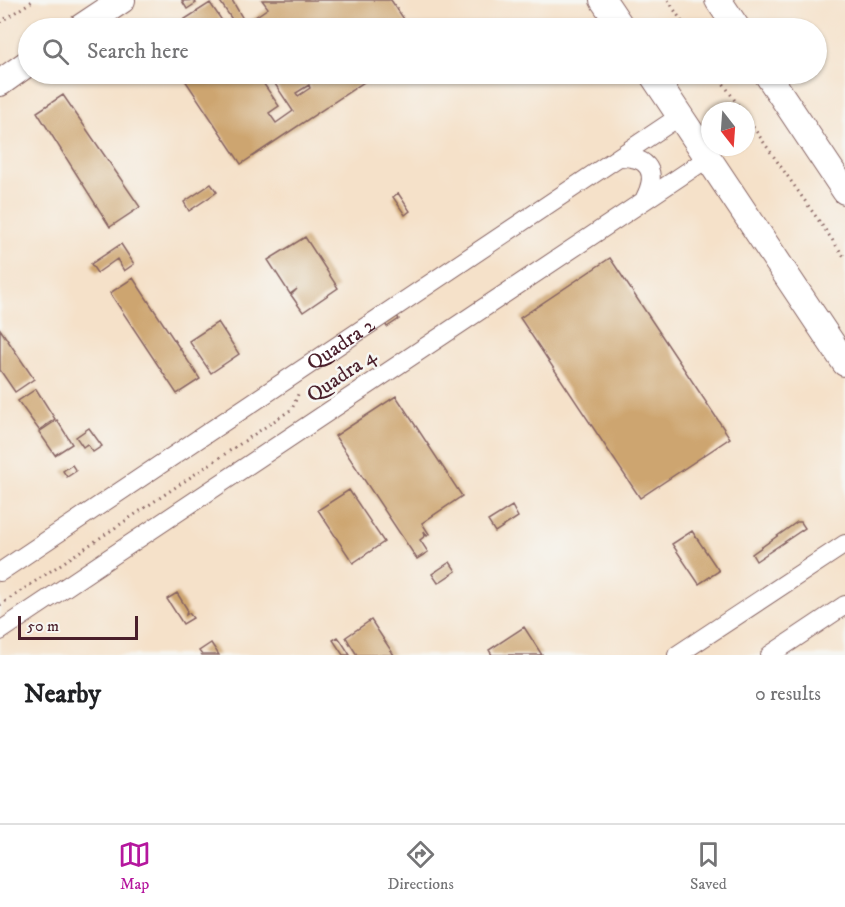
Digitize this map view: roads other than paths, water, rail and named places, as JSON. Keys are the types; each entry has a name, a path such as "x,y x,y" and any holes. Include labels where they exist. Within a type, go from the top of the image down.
{"street":[{"path":"95,18 122,0"},
{"path":"603,0 615,18"},
{"path":"621,18 622,0"},
{"path":"718,0 730,18"},
{"path":"0,83 18,70"},
{"path":"659,84 845,363"},
{"path":"774,84 845,191"},
{"name":"Quadra 2","path":"0,572 680,116"},
{"path":"620,157 636,157 649,167 652,183 645,198"},
{"name":"Quadra 4","path":"0,631 708,158"},
{"path":"677,655 845,544"},
{"path":"771,655 845,605"}]}
